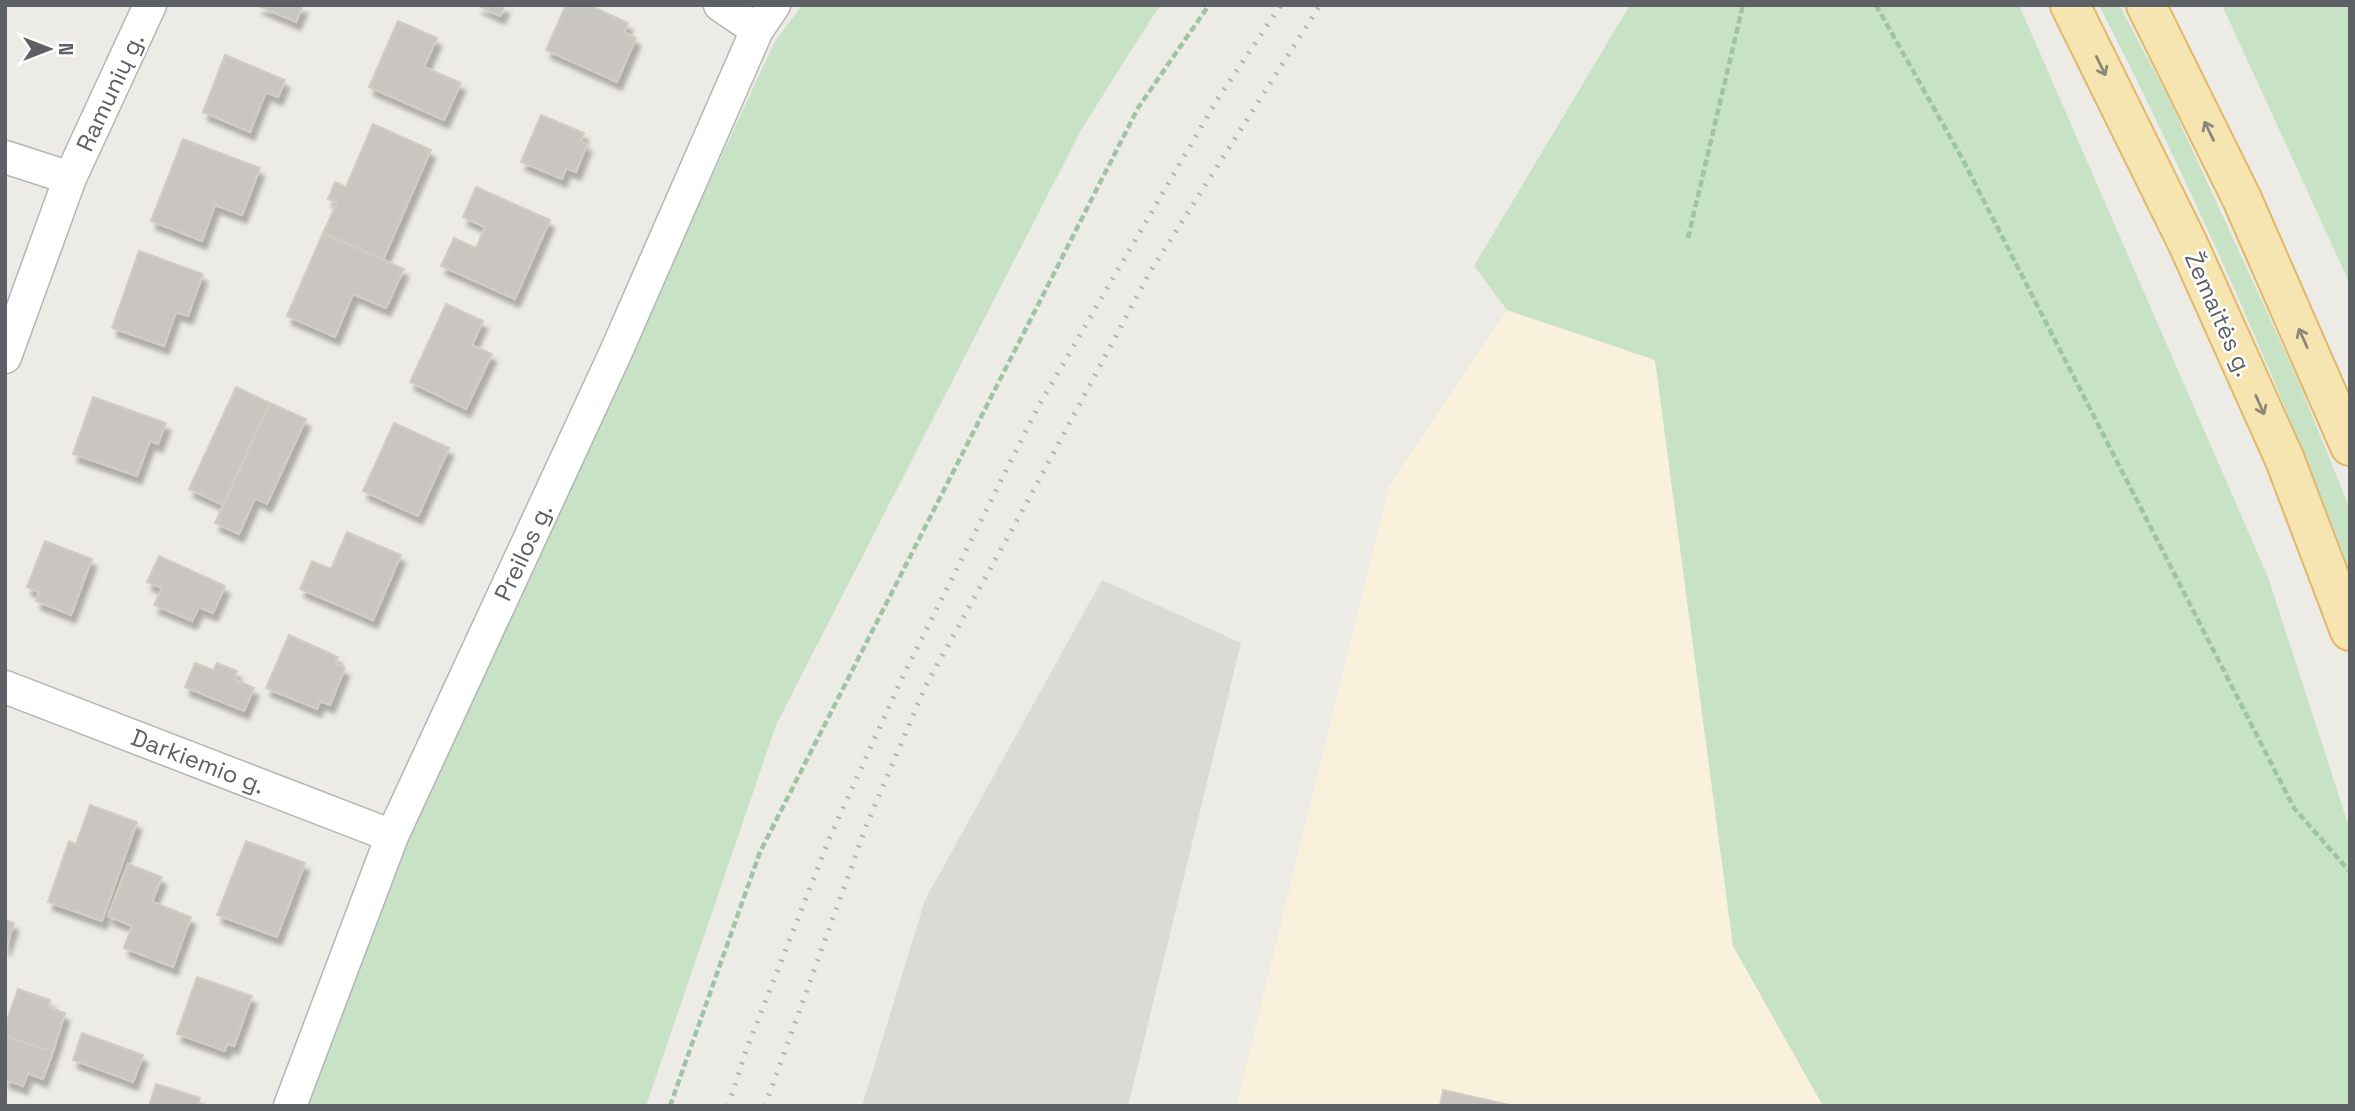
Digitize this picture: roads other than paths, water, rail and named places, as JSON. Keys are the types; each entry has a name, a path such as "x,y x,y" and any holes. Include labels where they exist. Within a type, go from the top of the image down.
{"main road":[{"name":"Žemaitės g.","path":"2070,5 2188,244 2285,460 2350,631"},
{"path":"2146,5 2242,199 2350,446"}],"street":[{"name":"Ramunių g.","path":"5,357 70,178 150,5"},
{"path":"720,5 765,18"},
{"name":"Preilos g.","path":"290,1106 392,836 615,355 765,18"},
{"name":"Ramunių g.","path":"5,157 70,178"},
{"name":"Darkiemio g.","path":"5,687 392,836"}],"railway":[{"path":"728,1106 747,1048 830,837 903,676 1038,407 1217,100 1281,5"},
{"path":"765,1106 867,824 925,687 1150,272 1320,5"}]}
